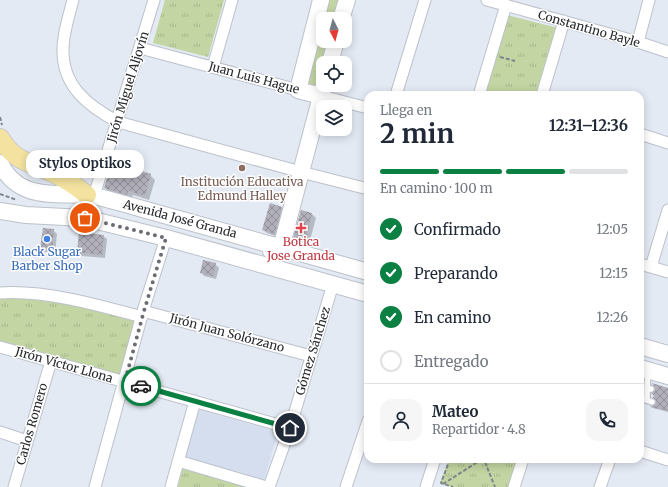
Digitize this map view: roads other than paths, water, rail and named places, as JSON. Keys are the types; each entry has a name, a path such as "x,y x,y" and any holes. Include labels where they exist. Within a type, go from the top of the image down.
{"main road":[{"path":"298,90 321,0"},
{"path":"343,12 346,0"},
{"name":"Juan Luis Hague","path":"298,90 316,90"},
{"path":"247,260 281,248 321,92"},
{"path":"0,138 10,151 23,161 51,172 72,183 91,196"},
{"name":"Avenida José Granda","path":"0,163 15,182 23,188 35,193 91,196 132,206 364,271"},
{"name":"Avenida José Granda","path":"0,211 26,215 85,218 166,238 364,293"},
{"path":"644,347 668,354"},
{"path":"644,370 668,376"}],"street":[{"path":"72,0 63,49 64,67 71,83 82,97 99,112 118,122 364,188"},
{"name":"Jirón Miguel Aljovín","path":"91,196 118,122 154,0"},
{"path":"213,67 232,0"},
{"path":"397,91 425,0"},
{"name":"Constantino Bayle","path":"486,0 638,42 668,52"},
{"path":"638,42 649,0"},
{"path":"480,91 506,5"},
{"path":"543,91 564,21"},
{"name":"Juan Luis Hague","path":"140,48 298,90"},
{"name":"Juan Luis Hague","path":"327,92 364,106"},
{"path":"644,135 668,143"},
{"path":"651,267 668,210"},
{"path":"95,487 143,314 166,238"},
{"path":"644,265 668,272"},
{"name":"Gómez Sánchez","path":"266,486 290,428 333,284"},
{"name":"Jirón Juan Solórzano","path":"0,293 18,292 73,300 143,314 311,356"},
{"name":"Jirón Víctor Llona","path":"0,347 290,428"},
{"name":"Carlos Romero","path":"14,487 51,361"},
{"path":"171,487 195,401"},
{"path":"0,432 27,441"},
{"path":"346,487 364,433"},
{"path":"644,452 668,460"},
{"path":"178,462 266,486"},
{"path":"426,487 434,463"},
{"path":"514,487 522,463"},
{"path":"600,487 609,463"}],"lane":[{"path":"644,374 649,388 649,401 644,399"}],"place":[{"name":"Institución Educativa Edmund Halley","path":"242,168"},
{"name":"Stylos Optikos","path":"85,218"},
{"name":"Botica Jose Granda","path":"301,228"},
{"name":"Black Sugar Barber Shop","path":"47,239"}]}
